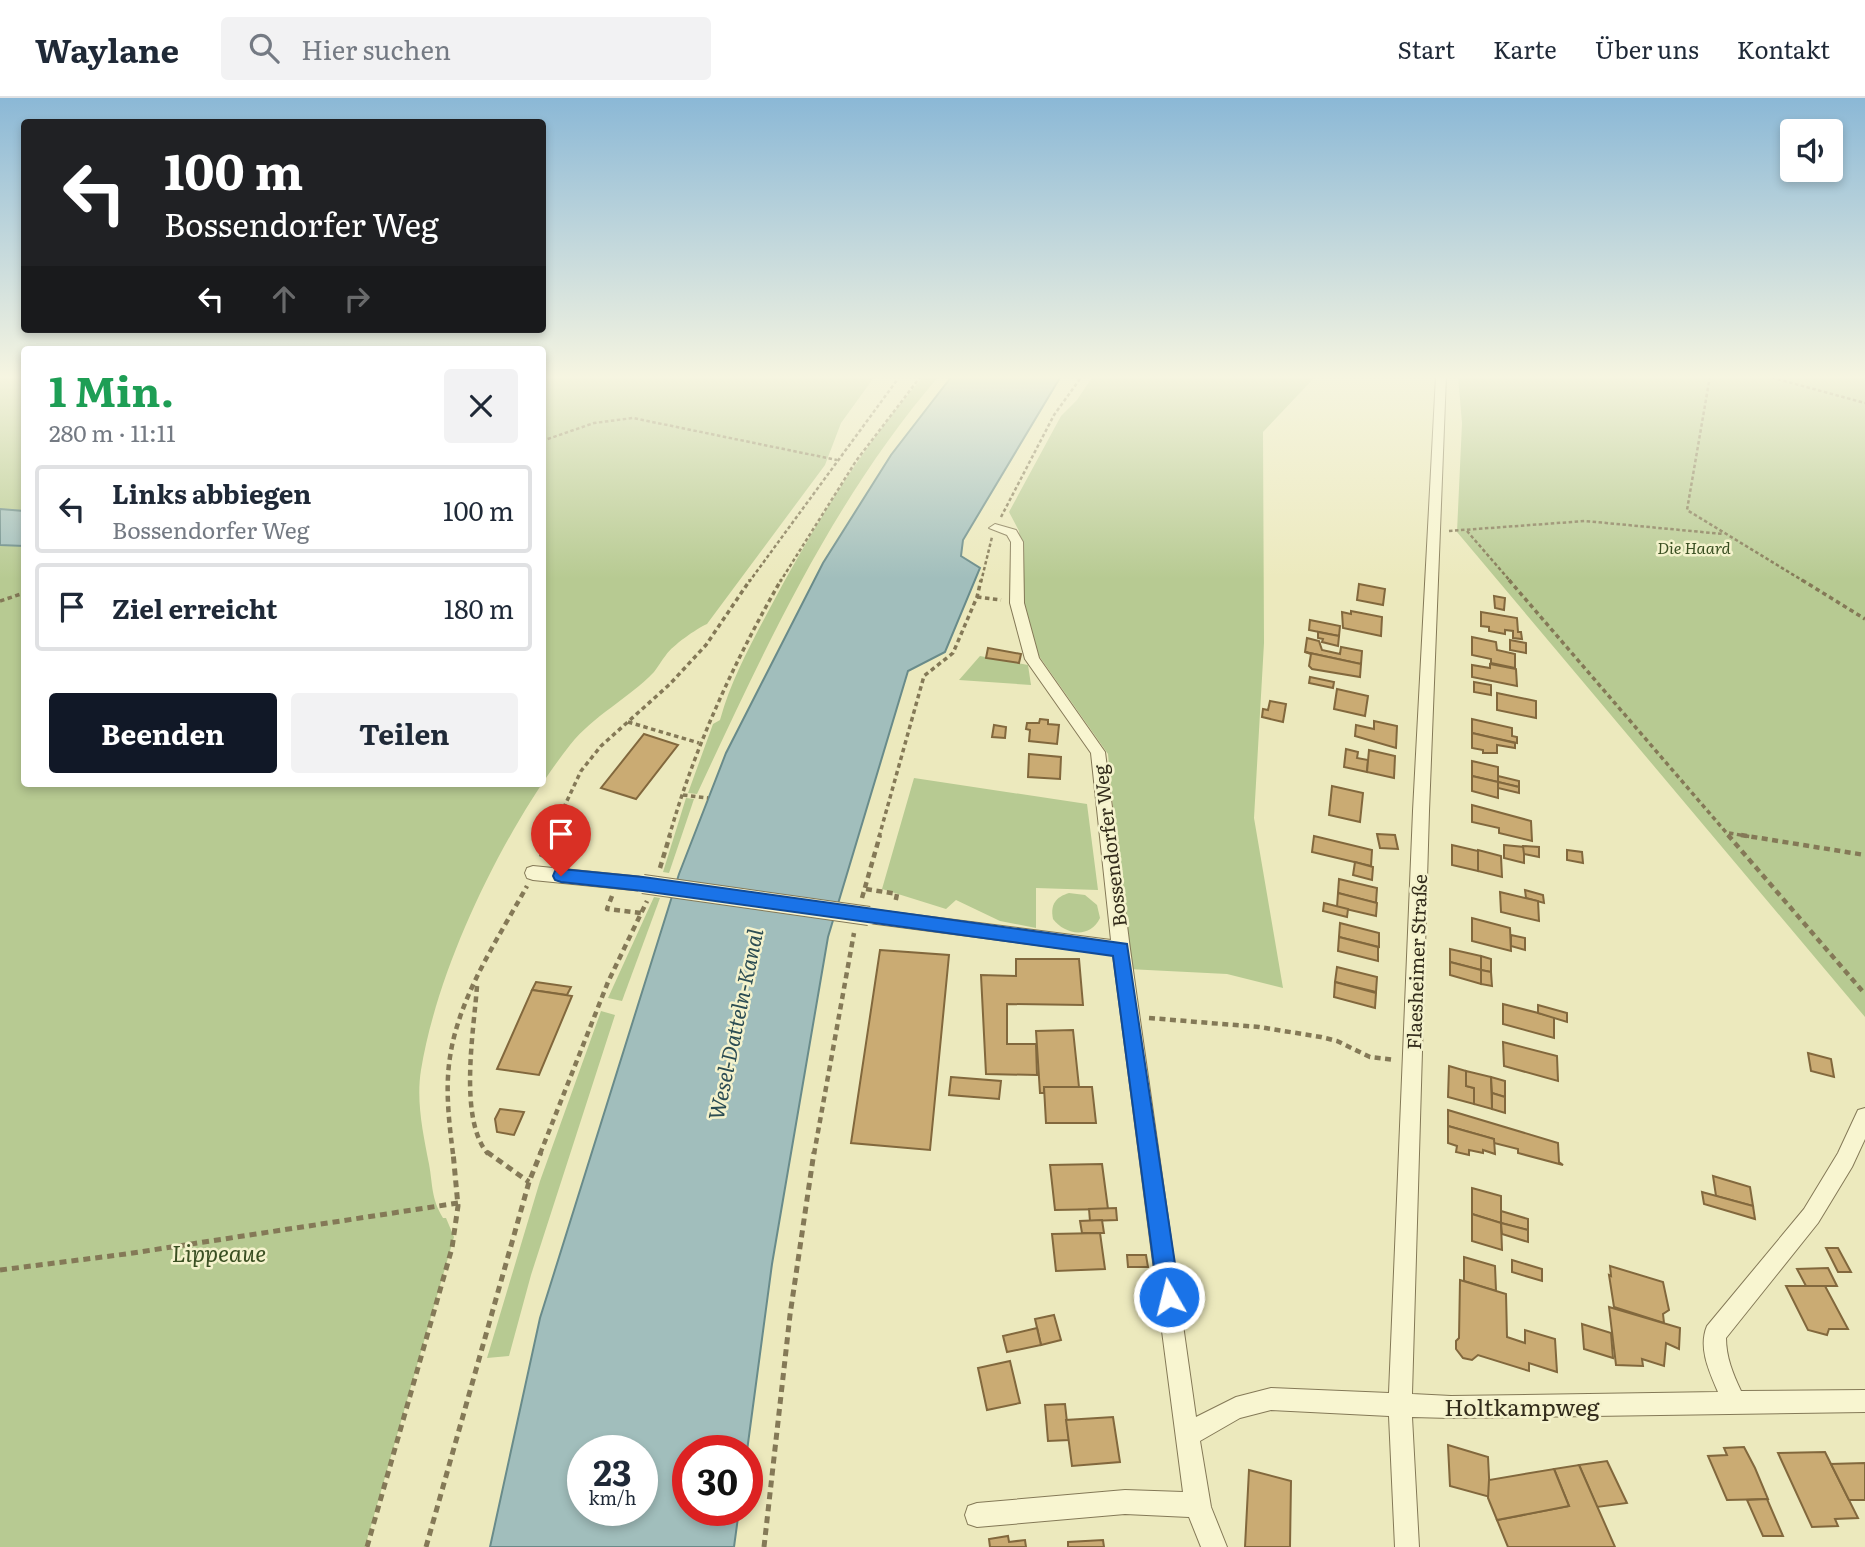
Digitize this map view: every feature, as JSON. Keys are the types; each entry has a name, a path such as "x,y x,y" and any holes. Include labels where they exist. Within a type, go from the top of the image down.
{"street":[{"name":"Flaesheimer Straße","path":"1407,1547 1401,1471 1400,1406 1438,444"},
{"name":"Bossendorfer Weg","path":"995,528 1012,533 1017,542 1017,603 1032,659 1098,752 1121,949 1187,1435 1198,1505 1208,1537 1215,1547"},
{"name":"Bossendorfer Weg","path":"533,873 862,913 1121,949"},
{"path":"1735,1404 1719,1366 1714,1347 1715,1334 1811,1216 1845,1160 1865,1117"},
{"name":"Holtkampweg","path":"1187,1435 1236,1408 1271,1399 1400,1406 1865,1401"},
{"path":"977,1515 1125,1502 1198,1505"}],"path":[{"path":"757,444 837,460"},
{"path":"367,1547 452,1248 458,1203 449,1129 448,1072 455,1034 477,982 581,772 601,746 670,684 706,645 849,444"},
{"path":"426,1547 529,1182 608,982 641,913 699,743 743,653 826,503 867,444"},
{"path":"764,1547 810,1179 865,889 924,676 953,653 977,597 995,528 1039,444"},
{"path":"1698,444 1687,510 1865,619"},
{"path":"1449,531 1584,521 1726,534"},
{"path":"1468,531 1865,994"},
{"path":"0,601 21,594"},
{"path":"977,597 1017,603"},
{"path":"628,722 699,743"},
{"path":"683,795 708,798"},
{"path":"1729,833 1865,855"},
{"path":"865,889 897,894"},
{"path":"608,905 607,909 641,913"},
{"path":"477,982 472,1082 474,1133 489,1156 529,1182"},
{"path":"1130,1016 1259,1027 1321,1037 1337,1041 1370,1057 1387,1058 1412,1065"},
{"path":"0,1270 126,1254 458,1203"}],"green space":[{"name":"Lippeaue","path":"0,444 21,444 21,787 540,787 477,899 442,987 430,1029 421,1070 420,1105 434,1198 454,1237 365,1547 0,1547"},
{"name":"Lippeaue","path":"546,444 833,444 825,465 707,624 674,647 644,682 579,734 546,778"},
{"path":"870,444 887,444 804,576 697,794 688,793 713,724 720,720 742,662 786,578"},
{"path":"1046,444 1263,444 1264,643 1254,818 1283,988 1227,974 1128,969 1108,754 1039,656 1024,603 1019,531 1009,512"},
{"name":"Die Haard","path":"1461,444 1865,444 1865,1017 1457,532"},
{"path":"980,656 1028,665 1031,685 959,680"},
{"path":"914,778 1087,804 1098,890 1036,888 1036,928 1000,921 956,900 946,909 882,889"},
{"path":"686,798 694,799 669,873 663,872"},
{"path":"1069,893 1085,895 1097,905 1100,918 1096,925 1084,932 1077,932 1064,929 1053,919 1052,909 1055,902"},
{"path":"654,897 660,898 622,1001 608,998"},
{"path":"601,1011 615,1015 531,1275 509,1356 487,1358 540,1181"}],"water":[{"name":"Wesel-Datteln-Kanal","path":"900,444 1021,444 963,540 961,556 980,568 945,652 908,671 828,937 772,1264 749,1435 672,1435 672,1526 737,1526 734,1547 490,1547 540,1318 679,874 726,753 823,563"},
{"path":"0,509 21,511 21,546 0,545"}],"building":[{"path":"1359,584 1385,589 1383,605 1357,600"},
{"path":"1494,596 1505,598 1504,610 1495,608"},
{"path":"1351,611 1382,617 1381,636 1343,628 1342,612 1351,614"},
{"path":"1481,612 1517,618 1518,632 1521,632 1522,639 1513,638 1513,631 1505,630 1505,634 1489,631 1489,627 1481,626"},
{"path":"1310,620 1340,626 1339,636 1309,630"},
{"path":"1318,632 1339,636 1338,646 1322,642 1323,639 1318,638"},
{"path":"1472,637 1496,642 1497,650 1515,654 1515,668 1491,663 1491,659 1472,655"},
{"path":"1307,638 1319,641 1322,650 1340,654 1341,647 1362,651 1361,664 1305,652"},
{"path":"1510,640 1526,643 1526,653 1510,650"},
{"path":"988,648 1021,654 1019,663 986,658"},
{"path":"1305,652 1361,664 1360,677 1312,669 1309,666 1311,654"},
{"path":"1490,664 1516,669 1517,686 1472,677 1472,665 1490,668"},
{"path":"1310,677 1334,682 1333,688 1309,683"},
{"path":"1474,682 1491,685 1491,695 1474,692"},
{"path":"1337,689 1368,696 1365,716 1334,709"},
{"path":"1497,693 1536,701 1536,718 1497,710"},
{"path":"1270,701 1286,704 1283,722 1262,717 1263,709 1268,710"},
{"path":"1040,719 1048,720 1048,724 1059,725 1057,744 1029,741 1030,730 1026,729 1027,723 1039,723"},
{"path":"1472,719 1512,728 1512,736 1517,737 1517,743 1472,733"},
{"path":"1374,721 1397,726 1396,748 1355,736 1356,725 1374,729"},
{"path":"994,725 1006,727 1005,738 992,737"},
{"path":"1472,733 1515,743 1515,748 1497,745 1497,753 1483,753 1483,750 1472,748"},
{"path":"644,734 678,745 636,799 601,788"},
{"path":"1346,749 1358,752 1357,758 1368,760 1367,772 1344,767"},
{"path":"1369,750 1395,756 1394,778 1367,772"},
{"path":"1029,754 1061,757 1060,779 1028,777"},
{"path":"1472,761 1498,767 1498,782 1472,776"},
{"path":"1472,776 1498,782 1498,798 1472,791"},
{"path":"1498,776 1519,781 1519,787 1498,782"},
{"path":"1498,782 1519,787 1519,793 1498,788"},
{"path":"1332,786 1363,793 1360,822 1329,815"},
{"path":"1472,805 1531,821 1532,841 1499,833 1499,828 1472,822"},
{"path":"1377,834 1395,835 1398,849 1380,848"},
{"path":"1314,836 1372,850 1371,866 1312,852"},
{"path":"1452,845 1478,851 1478,871 1452,865"},
{"path":"1504,845 1524,847 1524,863 1504,858"},
{"path":"1523,846 1539,847 1539,857 1524,854"},
{"path":"1478,850 1501,856 1502,877 1478,871"},
{"path":"1567,850 1582,852 1583,863 1567,860"},
{"path":"1355,862 1373,867 1372,880 1353,875"},
{"path":"1339,879 1377,888 1376,903 1338,893"},
{"path":"1525,890 1543,895 1544,903 1526,898"},
{"path":"1500,892 1538,901 1539,921 1501,912"},
{"path":"1338,893 1377,903 1376,916 1337,907"},
{"path":"1324,903 1348,909 1347,917 1323,911"},
{"path":"1472,918 1510,928 1511,951 1472,941"},
{"path":"1340,923 1379,933 1379,947 1339,937"},
{"path":"1511,935 1525,938 1525,950 1511,946"},
{"path":"1339,937 1378,947 1378,961 1338,951"},
{"path":"1450,949 1481,956 1481,970 1450,962"},
{"path":"880,950 949,955 930,1150 851,1143"},
{"path":"1481,956 1491,959 1491,972 1481,970"},
{"path":"1016,959 1079,959 1083,1005 1007,1004 1007,1044 1036,1044 1037,1075 986,1074 981,975 1016,976"},
{"path":"1450,962 1481,970 1481,984 1450,975"},
{"path":"1337,967 1377,977 1376,992 1335,982"},
{"path":"1481,970 1491,972 1492,986 1481,984"},
{"path":"536,982 571,987 567,995 532,990"},
{"path":"1335,982 1376,993 1375,1008 1334,997"},
{"path":"532,990 572,996 539,1075 497,1069"},
{"path":"1503,1004 1554,1017 1554,1038 1503,1024"},
{"path":"1538,1005 1567,1013 1567,1022 1538,1013"},
{"path":"1073,1030 1079,1087 1044,1087 1044,1093 1040,1093 1036,1031"},
{"path":"1503,1042 1557,1056 1558,1081 1504,1066"},
{"path":"1808,1053 1831,1059 1834,1077 1811,1071"},
{"path":"1449,1066 1466,1071 1466,1086 1474,1088 1474,1104 1448,1097"},
{"path":"1466,1071 1491,1077 1492,1109 1474,1104 1474,1088 1466,1086"},
{"path":"951,1077 1001,1081 999,1099 949,1095"},
{"path":"1491,1077 1505,1081 1505,1097 1492,1093"},
{"path":"1044,1087 1092,1087 1096,1123 1046,1123"},
{"path":"1492,1093 1505,1097 1505,1113 1492,1109"},
{"path":"500,1109 524,1112 514,1135 497,1132 495,1119"},
{"path":"1448,1110 1558,1143 1559,1162 1563,1165 1518,1153 1518,1149 1494,1143 1494,1139 1448,1126"},
{"path":"1448,1126 1494,1139 1495,1154 1483,1150 1483,1153 1469,1150 1469,1155 1456,1152 1457,1146 1448,1143"},
{"path":"1102,1164 1108,1209 1055,1210 1050,1165"},
{"path":"1713,1176 1750,1187 1753,1206 1716,1196"},
{"path":"1472,1188 1501,1196 1501,1223 1472,1214"},
{"path":"1702,1192 1753,1206 1755,1219 1704,1204"},
{"path":"1116,1208 1117,1220 1090,1221 1089,1209"},
{"path":"1501,1211 1528,1219 1528,1230 1501,1223"},
{"path":"1472,1214 1501,1223 1502,1250 1472,1241"},
{"path":"1102,1220 1104,1233 1082,1233 1080,1221"},
{"path":"1501,1223 1528,1230 1528,1242 1502,1234"},
{"path":"1100,1233 1105,1269 1056,1271 1052,1234"},
{"path":"1826,1248 1838,1248 1851,1272 1838,1272"},
{"path":"1127,1255 1146,1255 1148,1267 1128,1267"},
{"path":"1464,1257 1495,1266 1496,1291 1464,1281"},
{"path":"1512,1260 1542,1269 1542,1281 1512,1272"},
{"path":"1610,1266 1663,1282 1669,1310 1663,1314 1664,1323 1614,1307"},
{"path":"1828,1268 1837,1286 1806,1286 1797,1269"},
{"path":"1460,1280 1506,1294 1507,1337 1525,1343 1525,1330 1555,1339 1557,1372 1529,1363 1529,1371 1478,1355 1472,1360 1463,1358 1456,1349 1456,1341 1459,1338"},
{"path":"1786,1286 1825,1286 1848,1329 1829,1329 1827,1335 1808,1330"},
{"path":"1609,1307 1680,1328 1679,1349 1666,1343 1664,1366 1642,1359 1643,1366 1616,1365"},
{"path":"1054,1315 1061,1340 1041,1345 1035,1319"},
{"path":"1582,1324 1611,1333 1613,1358 1584,1349"},
{"path":"1037,1328 1041,1345 1007,1352 1003,1336"},
{"path":"1010,1361 1020,1403 987,1410 978,1368"},
{"path":"1065,1404 1069,1440 1048,1441 1045,1405"},
{"path":"1113,1417 1120,1462 1072,1466 1066,1420"},
{"path":"1448,1445 1488,1457 1490,1497 1450,1486"},
{"path":"1744,1447 1768,1499 1727,1500 1708,1456 1727,1455 1724,1448"},
{"path":"1825,1452 1858,1518 1835,1519 1838,1526 1812,1527 1778,1453"},
{"path":"1607,1461 1627,1503 1597,1507 1579,1465"},
{"path":"1865,1463 1865,1500 1849,1500 1831,1464"},
{"path":"1579,1465 1615,1547 1508,1547 1497,1520 1569,1506 1554,1469"},
{"path":"1554,1469 1569,1506 1497,1520 1488,1498 1489,1480"},
{"path":"1249,1470 1291,1481 1290,1547 1245,1547"},
{"path":"1767,1499 1783,1536 1763,1536 1747,1500"},
{"path":"1008,1536 1009,1542 1025,1540 1026,1547 990,1547 989,1539"},
{"path":"1103,1540 1104,1547 1068,1547 1068,1542"}],"route":[{"path":"561,876 643,884 1121,949 1169,1297"}]}
